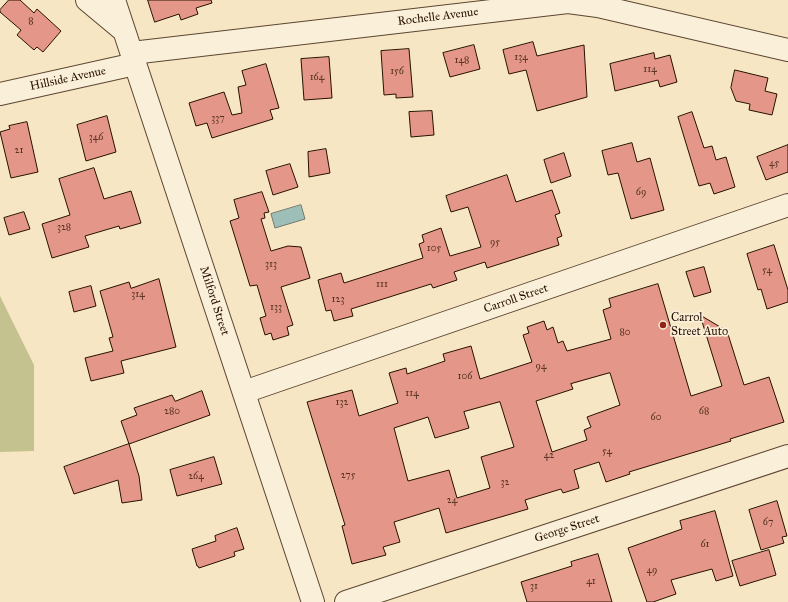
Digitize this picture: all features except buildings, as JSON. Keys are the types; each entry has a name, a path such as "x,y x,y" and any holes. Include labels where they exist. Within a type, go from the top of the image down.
{"street":[{"path":"88,0 124,30"},
{"name":"Milford Street","path":"114,0 313,602"},
{"name":"Rochelle Avenue","path":"134,59 568,2 598,6 788,50"},
{"name":"Hillside Avenue","path":"0,94 134,59"},
{"name":"Carroll Street","path":"244,392 788,205"},
{"name":"George Street","path":"346,602 788,456"}],"shaded area":[{"path":"0,296 34,365 34,451 0,452"}],"water":[{"path":"301,205 305,219 275,228 271,214"}],"place":[{"name":"Carrol Street Auto","path":"663,325"}]}
